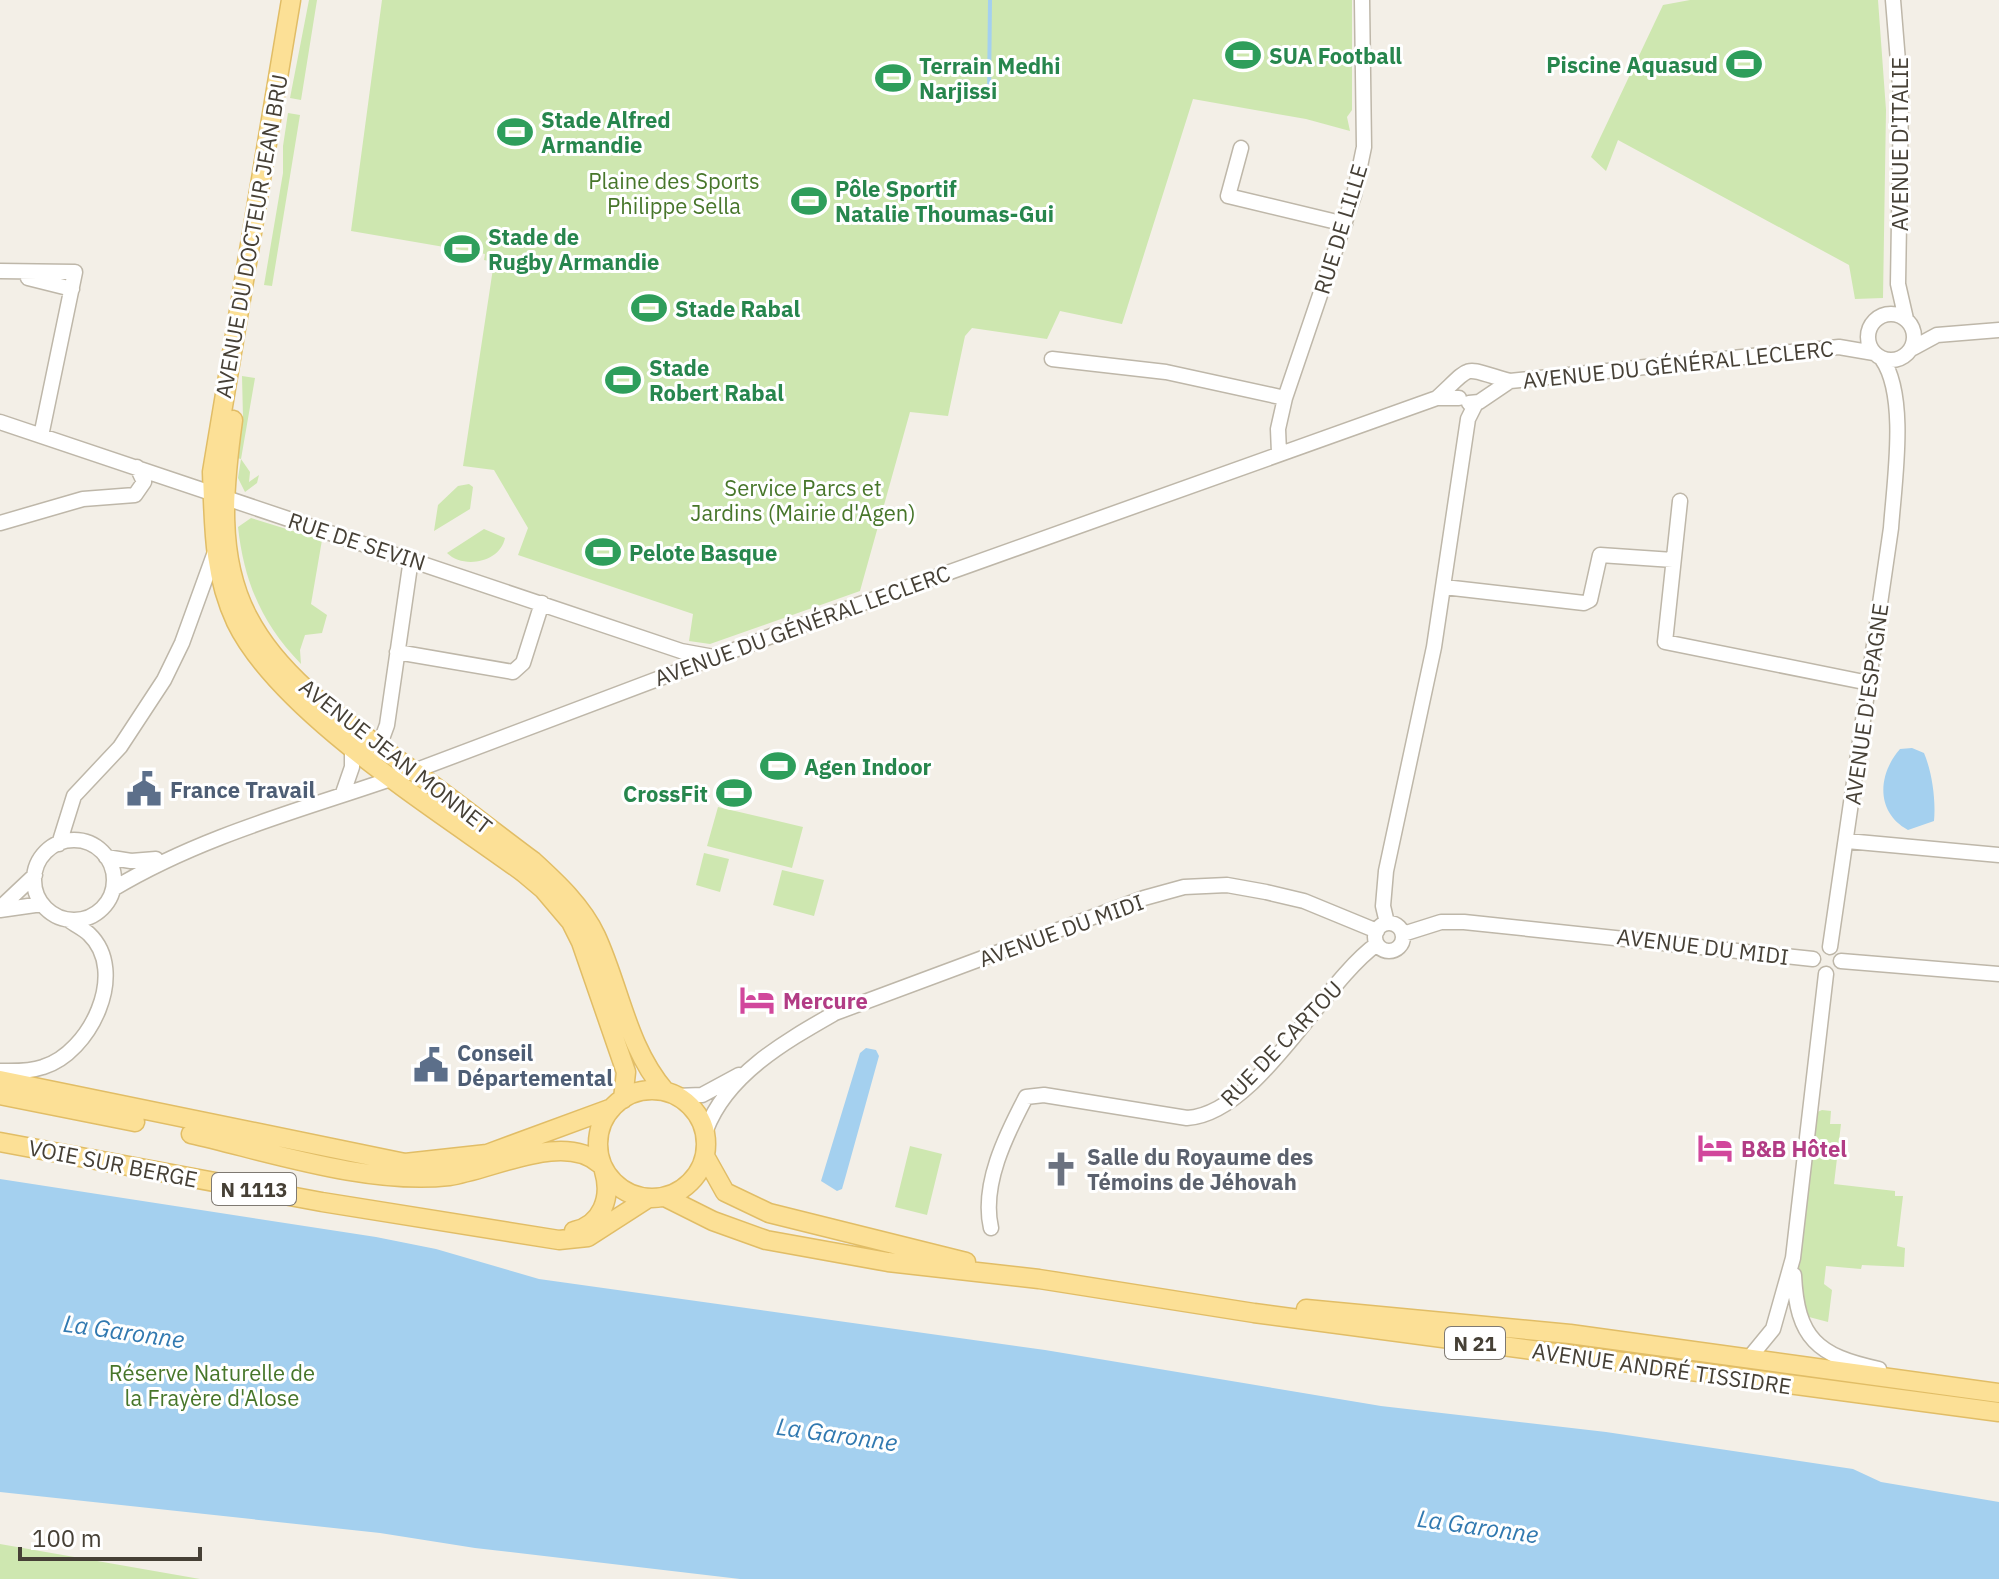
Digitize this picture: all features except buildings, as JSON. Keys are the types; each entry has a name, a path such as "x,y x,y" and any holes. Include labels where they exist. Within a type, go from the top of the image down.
{"main road":[{"name":"AVENUE DU DOCTEUR JEAN BRU","path":"212,472 291,0"},
{"name":"AVENUE JEAN MONNET","path":"227,383 233,420 218,496 215,552 225,594 243,634 269,671 352,746 414,771 533,861 564,889 595,934 640,1058 671,1094"},
{"name":"AVENUE JEAN MONNET","path":"212,472 231,569 247,616 291,675 376,755 393,778 524,873 571,922 600,992 626,1072 617,1104"},
{"path":"0,1080 405,1163 487,1154 617,1104 642,1090 671,1094 698,1114 706,1130 706,1158 691,1181 656,1198 623,1189 591,1155 551,1149 487,1169 440,1177 404,1177 321,1163 0,1087"},
{"path":"0,1095 153,1125"},
{"path":"602,1168 598,1134 617,1104"},
{"name":"VOIE SUR BERGE","path":"0,1142 383,1212 510,1230"},
{"name":"AVENUE ANDRÉ TISSIDRE","path":"706,1158 725,1192 777,1216 1039,1279"},
{"name":"N 1113","path":"510,1230 562,1232 590,1225 607,1199 609,1186 602,1168"},
{"name":"N 1113","path":"510,1230 574,1240 599,1232 656,1198"},
{"name":"AVENUE ANDRÉ TISSIDRE","path":"656,1198 736,1231 778,1243 931,1268 1039,1279 1254,1313 1999,1412"},
{"name":"AVENUE ANDRÉ TISSIDRE","path":"1184,1300 1374,1313 1750,1357 1997,1393"}],"street":[{"name":"RUE DE LILLE","path":"1279,453 1278,429 1285,398 1345,224 1364,147 1362,0"},
{"name":"AVENUE D'ITALIE","path":"1893,0 1901,98 1898,289 1909,324"},
{"path":"1241,148 1228,196 1345,224"},
{"path":"0,272 75,272 41,436"},
{"path":"0,272 72,289"},
{"path":"1895,404 1892,379 1868,338 1870,328 1898,289"},
{"path":"1881,316 1896,314 1909,324 1937,335"},
{"path":"1895,404 1897,379 1910,351 1909,324"},
{"name":"AVENUE DU GÉNÉRAL LECLERC","path":"1847,346 1870,328"},
{"path":"1878,356 1896,360 1937,335 1999,330"},
{"name":"AVENUE DU GÉNÉRAL LECLERC","path":"113,889 168,857 343,793 414,771 714,657 1437,398 1470,399 1510,381 1847,346 1878,356"},
{"path":"1052,359 1167,372 1285,398"},
{"path":"1380,933 1395,924 1403,934 1402,943 1395,950 1387,951 1380,933 1386,871 1444,587 1470,399 1489,383 1485,375 1476,369 1466,369 1455,381 1470,399"},
{"name":"AVENUE DU GÉNÉRAL LECLERC","path":"1485,375 1510,381"},
{"name":"AVENUE DU GÉNÉRAL LECLERC","path":"1437,398 1455,381"},
{"name":"AVENUE D'ESPAGNE","path":"1830,947 1891,528 1896,460 1895,404"},
{"name":"RUE DE SEVIN","path":"0,422 681,651 714,657"},
{"path":"135,495 144,482 137,467"},
{"path":"0,523 83,499 150,493 171,479"},
{"path":"1680,501 1665,642 1869,683"},
{"path":"59,844 74,796 120,747 164,680 182,643 215,552"},
{"path":"1444,587 1584,603 1590,600 1600,555 1673,560"},
{"path":"376,755 387,725 411,559"},
{"path":"397,652 513,672 523,663 542,603"},
{"path":"343,793 352,767 352,746"},
{"path":"0,909 35,875 43,856 59,844 83,841 106,857 114,877 113,889 103,908 93,916 69,920"},
{"path":"1847,841 1999,855"},
{"name":"AVENUE DU GÉNÉRAL LECLERC","path":"106,857 131,861 168,857"},
{"path":"0,1071 29,1070 58,1061 92,1029 103,994 104,972 91,935 69,920 54,915 42,904 35,875"},
{"name":"AVENUE DU MIDI","path":"706,1130 719,1103 760,1062 789,1039 842,1010 1144,898 1184,887 1227,885 1304,901 1380,933"},
{"path":"0,909 42,904"},
{"name":"AVENUE DU MIDI","path":"1403,934 1441,922 1464,922 1813,959"},
{"name":"RUE DE CARTOU","path":"991,1228 989,1191 1026,1097 1044,1095 1187,1118 1207,1115 1235,1098 1302,1028 1380,933"},
{"path":"1830,947 1838,952 1841,961 1834,972 1826,974 1815,968 1813,959 1819,949 1830,947"},
{"path":"1841,961 1999,974"},
{"path":"1750,1357 1773,1329 1793,1258 1826,974"},
{"name":"AVENUE DU MIDI","path":"671,1094 702,1095 760,1062"},
{"path":"1793,1258 1800,1322 1812,1340 1839,1358 1997,1393"}],"green space":[{"path":"309,0 317,0 301,100 290,98"},
{"name":"Plaine des Sports Philippe Sella","path":"382,0 1352,0 1352,110 1347,117 1350,131 1306,119 1193,99 1122,324 1060,311 1047,339 972,328 965,336 948,416 910,412 860,591 710,644 689,641 693,614 518,555 528,528 494,470 463,466 494,262 484,260 485,254 351,231"},
{"path":"1690,0 1878,0 1886,110 1883,298 1855,299 1849,265 1618,140 1606,171 1591,157 1663,5"},
{"path":"288,113 300,115 272,286 264,285 283,173"},
{"path":"242,376 255,378 241,459 237,458 243,418"},
{"path":"241,459 250,472 249,482 259,475 257,483 245,492 238,478"},
{"path":"469,484 473,487 470,509 434,531 438,505 458,486"},
{"path":"251,518 322,540 311,604 327,615 322,633 305,635 300,650 301,664 266,618 250,584 238,527"},
{"path":"484,529 505,538 502,546 489,558 462,561 447,553"},
{"path":"718,807 803,827 792,868 707,846"},
{"path":"704,853 729,859 720,892 696,885"},
{"path":"782,870 824,880 814,916 773,905"},
{"path":"1831,1111 1830,1124 1841,1124 1834,1184 1895,1191 1895,1196 1903,1196 1897,1246 1905,1248 1904,1267 1862,1265 1861,1269 1826,1266 1824,1284 1832,1290 1828,1322 1809,1317 1798,1273 1800,1218 1815,1113"},
{"path":"910,1146 942,1154 927,1215 895,1207"},
{"path":"0,1544 200,1579 0,1579"}],"water":[{"path":"1912,748 1924,753 1927,761 1933,786 1934,821 1908,830 1890,813 1883,792 1887,770 1893,759 1900,749"},
{"path":"866,1048 876,1050 879,1056 842,1189 837,1191 821,1181 860,1053"},
{"name":"Réserve Naturelle de la Frayère d'Alose","path":"0,1179 376,1237 436,1249 539,1279 1045,1350 1381,1406 1606,1432 1853,1469 1881,1482 1999,1502 1999,1579 740,1579 475,1548 380,1533 0,1492"}],"waterway":[{"path":"989,97 990,0"}],"place":[{"name":"SUA Football","path":"1243,55"},
{"name":"Piscine Aquasud","path":"1744,64"},
{"name":"Terrain Medhi Narjissi","path":"893,78"},
{"name":"Stade Alfred Armandie","path":"515,132"},
{"name":"Pôle Sportif Natalie Thoumas-Gui","path":"809,201"},
{"name":"Stade de Rugby Armandie","path":"462,249"},
{"name":"Stade Rabal","path":"649,308"},
{"name":"Stade Robert Rabal","path":"623,380"},
{"name":"Pelote Basque","path":"603,552"},
{"name":"Agen Indoor","path":"778,766"},
{"name":"France Travail","path":"144,789"},
{"name":"CrossFit","path":"734,793"},
{"name":"Mercure","path":"757,1000"},
{"name":"Conseil Départemental","path":"431,1065"},
{"name":"B&B Hôtel","path":"1715,1148"},
{"name":"Salle du Royaume des Témoins de Jéhovah","path":"1061,1169"}],"park label":[{"name":"Service Parcs et Jardins (Mairie d'Agen)","path":"803,500"}],"water label":[{"name":"La Garonne","path":"124,1331"},
{"name":"La Garonne","path":"837,1434"},
{"name":"La Garonne","path":"1478,1526"}]}
